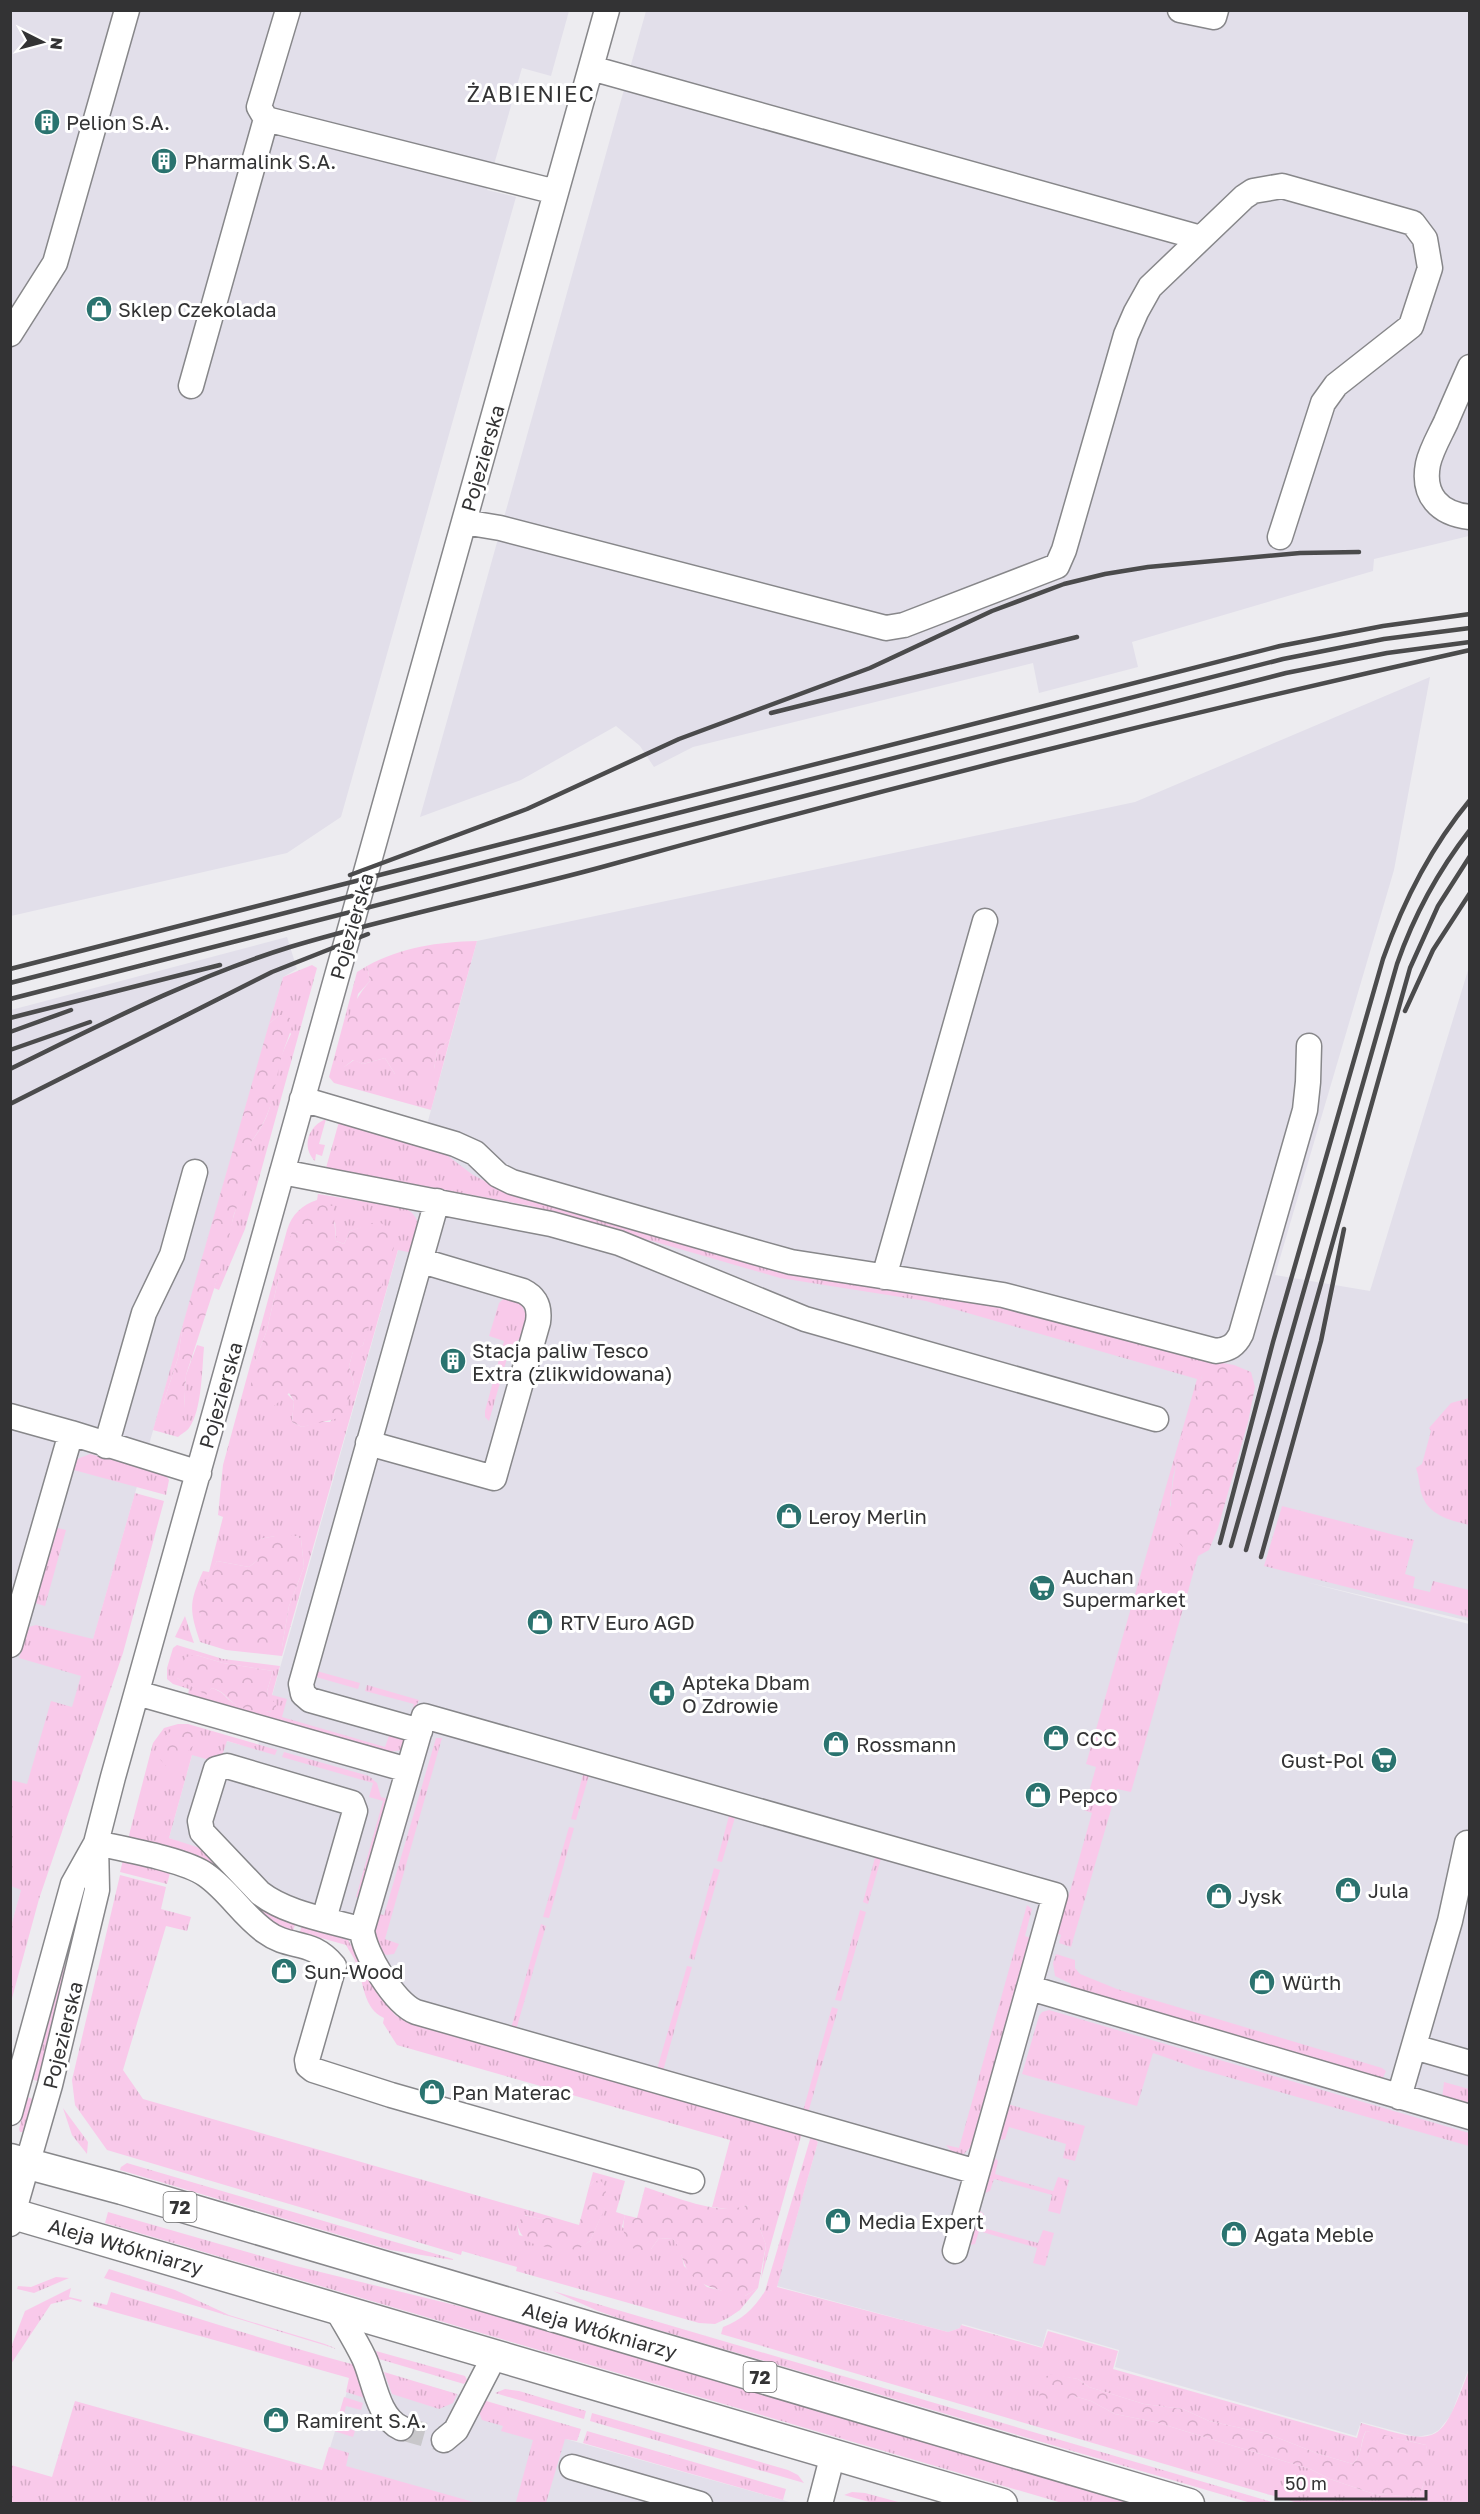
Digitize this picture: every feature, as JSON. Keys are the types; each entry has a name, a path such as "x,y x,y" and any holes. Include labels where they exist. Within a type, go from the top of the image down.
{"main road":[{"name":"Aleja Włókniarzy","path":"19,2162 122,2189 1189,2504"},
{"name":"Aleja Włókniarzy","path":"11,2217 336,2308 1002,2504"}],"street":[{"path":"10,334 55,263 127,10"},
{"path":"288,10 259,107 266,119 556,192"},
{"name":"Pojezierska","path":"10,2113 73,1884 96,1843 607,10"},
{"path":"1180,10 1214,16 1216,10"},
{"path":"591,68 1201,238"},
{"path":"191,386 266,119"},
{"path":"464,522 500,528 886,628 904,626 1057,566 1064,550 1126,335 1150,287 1244,197 1254,191 1282,186 1413,223 1425,239 1430,268 1411,326 1336,385 1323,403 1280,537"},
{"path":"1470,366 1428,463 1426,481 1430,494 1440,508 1456,515 1470,517"},
{"path":"884,1277 985,921"},
{"path":"302,1099 455,1143 475,1153 498,1175 512,1182 782,1260 1003,1295 1205,1350 1227,1350 1235,1344 1240,1334 1305,1110 1309,1046"},
{"path":"106,1446 144,1312 172,1255 195,1172"},
{"path":"282,1172 524,1217 619,1243 805,1318 1155,1419"},
{"path":"437,1202 304,1671 301,1689 303,1694 310,1700 422,1724 1055,1895 955,2251"},
{"path":"368,1443 494,1478 538,1322 538,1306 531,1295 524,1291 422,1261"},
{"path":"10,1416 199,1473"},
{"path":"10,1645 70,1433"},
{"path":"137,1693 408,1770"},
{"path":"422,1724 362,1930 366,1945 394,1996 403,2006 416,2012 977,2172"},
{"path":"324,1919 355,1811 352,1803 227,1767 216,1769 200,1821 202,1832 265,1897 278,1904 324,1919 362,1930"},
{"path":"96,1843 190,1866 205,1874 266,1933 317,1950 326,1956 334,1966 307,2060 308,2066 313,2070 391,2095 692,2181"},
{"name":"Pojezierska","path":"11,2217 19,2162 50,2085 97,1890 96,1843"},
{"path":"1399,2097 1450,1921 1467,1843 1470,1844"},
{"path":"1029,1988 1470,2117"},
{"path":"1414,2047 1470,2063"},
{"path":"336,2308 364,2356 385,2414 394,2425 401,2428"},
{"path":"444,2440 456,2430 495,2355"},
{"path":"820,2504 833,2454"},
{"path":"572,2467 700,2504"}],"shaded area":[{"path":"10,11 569,11 551,76 522,68 493,168 487,190 516,197 341,817 287,853 11,916"},
{"path":"646,11 1469,11 1469,536 1374,559 1373,571 1132,642 1138,667 1039,693 1033,663 693,747 654,767 640,746 616,726 521,780 420,817"},
{"path":"1430,677 1394,870 1275,1275 1370,1291 1469,967 1469,1621 1306,1582 1469,1624 1470,2365 1451,2415 1439,2430 1417,2437 1361,2422 1356,2436 1115,2367 1119,2350 1047,2329 1042,2347 962,2324 960,2328 948,2332 777,2286 818,2142 816,2138 402,2018 390,2006 349,1938 269,1913 253,1902 207,1852 169,1838 192,1755 226,1741 257,1749 416,1187 508,1202 554,1213 555,1210 506,1196 422,1143 477,941 1135,802"},
{"path":"287,937 297,969 283,977 11,1926 11,1010"},
{"path":"355,2365 569,2426 566,2439 793,2503 436,2503 323,2471"}],"green space":[{"path":"477,941 450,1039 437,1051 434,1069 422,1081 408,1084 395,1074 385,1058 363,1064 353,1060 343,1068 344,1033 351,1010 370,981 367,966 407,950"},
{"path":"312,965 317,968 245,1229 219,1290 214,1288 248,1172 250,1143 265,1121 280,1060 291,1034 279,1015 269,1024 283,977"},
{"path":"367,966 370,981 358,994 344,1067 354,1060 363,1064 385,1058 395,1074 434,1069 437,1051 450,1039 431,1110 334,1083 329,1077 357,972"},
{"path":"279,1015 287,1015 293,1022 292,1027 281,1058 267,1114 258,1133 250,1143 252,1154 248,1182 234,1214 226,1252 186,1375 184,1408 174,1421 164,1418 163,1404 178,1358 183,1324 269,1024"},
{"path":"340,1118 436,1147 473,1175 514,1196 778,1271 998,1303 1217,1362 1202,1376 1173,1476 1170,1505 1194,1554 1198,1556 1131,1792 1117,1789 1071,1947 1059,1943 1061,1935 1055,1933 1070,1891 1092,1813 1084,1810 1096,1767 1086,1764 1197,1379 926,1301 780,1278 531,1206 326,1168"},
{"path":"326,1119 319,1144 325,1145 322,1156 316,1154 315,1161 308,1150 308,1137 320,1122"},
{"path":"318,1194 404,1208 415,1216 417,1221 416,1240 413,1253 398,1250 282,1656 226,1650 200,1642 192,1613 193,1599 203,1571 209,1572 223,1517 218,1515 223,1465 287,1230 298,1211 317,1200","holes":["335,1222 336,1241 344,1244 350,1231 363,1227 369,1321 363,1345 353,1351 349,1366 354,1384 330,1422 319,1422 302,1427 292,1422 294,1401 255,1361 267,1330 279,1276","296,1536 301,1539 304,1567 289,1606 282,1647 201,1616 199,1609 200,1595 217,1561 249,1567 258,1560 260,1539"]},
{"path":"322,1205 333,1206 336,1241 344,1244 350,1231 378,1221 388,1228 394,1247 363,1345 353,1352 349,1366 354,1384 343,1417 302,1427 292,1422 294,1401 289,1393 267,1412 252,1408 250,1389 255,1361 267,1330 294,1224 304,1211"},
{"path":"504,1298 521,1304 527,1316 522,1336 510,1348 489,1421 485,1417 485,1411 504,1341 489,1336 499,1303"},
{"path":"183,1324 178,1358 163,1404 184,1408 186,1375 197,1345 204,1347 197,1411 189,1428 178,1437 153,1430"},
{"path":"1217,1362 1234,1365 1251,1372 1255,1387 1248,1422 1218,1528 1209,1550 1198,1556 1181,1545 1173,1527 1171,1502 1174,1474 1181,1445 1202,1376"},
{"path":"1470,1398 1469,1525 1440,1515 1428,1506 1421,1492 1416,1468 1422,1464 1431,1431 1429,1428 1451,1403"},
{"path":"90,1454 165,1474 169,1480 166,1495 70,1469 77,1459"},
{"path":"135,1493 164,1501 123,1653 39,1899 11,2002 11,1926 21,1890 11,1886 11,1780 27,1784 51,1701 72,1707 81,1676 19,1658 29,1627 36,1625 93,1639"},
{"path":"1282,1506 1414,1540 1405,1574 1415,1577 1413,1588 1430,1592 1433,1581 1469,1590 1469,1618 1264,1566"},
{"path":"54,1527 66,1530 45,1606 35,1603 32,1599"},
{"path":"296,1536 301,1539 304,1567 289,1606 282,1647 273,1652 226,1645 207,1637 200,1626 201,1616 197,1607 200,1592 217,1561 249,1567 258,1560 253,1547 260,1539"},
{"path":"185,1616 194,1643 175,1637"},
{"path":"177,1645 223,1659 280,1666 272,1695 287,1699 282,1717 385,1747 390,1733 406,1739 405,1747 389,1752 188,1696 189,1689 173,1684 167,1679 167,1668 173,1648","holes":["196,1655 223,1663 273,1671 267,1691 271,1712 241,1707 217,1690 212,1688 206,1694 177,1678"]},
{"path":"196,1655 223,1663 273,1671 267,1691 269,1699 276,1703 276,1710 259,1712 246,1709 235,1704 219,1691 212,1688 206,1695 177,1678 186,1657"},
{"path":"313,1670 360,1683 358,1689 316,1677 311,1691"},
{"path":"367,1685 419,1700 410,1719 414,1704 365,1691"},
{"path":"188,1724 277,1750 275,1755 227,1741 222,1756 206,1759 192,1755 169,1838 203,1849 262,1909 296,1921 293,1931 274,1924 250,1907 203,1858 128,1839 153,1743 164,1728"},
{"path":"172,1730 197,1730 202,1736 183,1756 178,1768 167,1767 156,1755 157,1744"},
{"path":"436,1738 442,1738 385,1939 399,1944 394,1954 386,1955 376,1941 378,1914 384,1915"},
{"path":"284,1752 369,1776 377,1783 381,1797 388,1799 360,1898 356,1897 383,1801 369,1797 373,1783 282,1757"},
{"path":"584,1771 590,1772 576,1820 571,1819"},
{"path":"730,1812 736,1814 722,1862 717,1861"},
{"path":"569,1827 574,1828 549,1918 543,1917"},
{"path":"876,1854 882,1855 868,1904 863,1902"},
{"path":"123,1860 170,1873 167,1884 120,1872"},
{"path":"714,1868 720,1870 694,1960 689,1958"},
{"path":"120,1875 166,1887 161,1909 191,1917 187,1931 166,1926 123,2070 143,2099 552,2217 541,2219 525,2215 517,2224 519,2235 556,2246 577,2249 590,2241 605,2207 594,2181 589,2187 593,2172 625,2181 616,2212 625,2215 622,2227 651,2249 659,2238 673,2239 680,2248 684,2266 707,2287 745,2296 758,2288 740,2310 728,2318 715,2324 699,2323 516,2271 517,2267 462,2251 461,2255 107,2150 75,2105 72,2080"},
{"path":"1027,1905 1032,1909 1025,1936 1031,1938 973,2144 963,2155 953,2153 946,2145 959,2148"},
{"path":"860,1910 866,1912 841,2001 835,2000"},
{"path":"302,1924 348,1940 389,2007 395,2015 407,2022 802,2133 761,2279 766,2245 760,2229 759,2212 747,2205 736,2210 712,2207 730,2140 397,2045 383,2023 384,2018 377,2014 368,2002 356,1963 346,1945 300,1932"},
{"path":"541,1924 546,1926 516,2030 511,2028"},
{"path":"1056,1954 1075,1960 1075,1968 1080,1974 1117,1989 1386,2071 1382,2080 1070,1991 1071,1984 1055,1976 1053,1963"},
{"path":"687,1966 692,1967 663,2071 657,2069"},
{"path":"62,1967 67,1968 40,2082 31,2079"},
{"path":"832,2007 838,2009 808,2113 803,2111"},
{"path":"1049,2010 1469,2133 1469,2146 1196,2068 1153,2053 1137,2106 1022,2074 1039,2016 1042,2012"},
{"path":"1444,2082 1469,2089 1469,2107 1442,2099"},
{"path":"27,2097 36,2100 25,2132 20,2132 19,2129"},
{"path":"1007,2104 1085,2126 1075,2161 1063,2158 1066,2144 1009,2127 1005,2139 1000,2140"},
{"path":"63,2108 88,2142 87,2154 72,2135"},
{"path":"811,2136 818,2142 777,2287 948,2332 960,2328 961,2325 1042,2348 1048,2331 1118,2351 1113,2369 1357,2438 1361,2423 1407,2435 1422,2437 1434,2434 1443,2427 1451,2414 1469,2370 1469,2503 1298,2503 721,2334 723,2327 747,2313 765,2291","holes":["1051,2375 1078,2379 1089,2387 1144,2404 1183,2409 1209,2421 1268,2434 1319,2454 1353,2464 1359,2455 1366,2431 1426,2445 1427,2465 1419,2497 1374,2494 1330,2479 1310,2469 1155,2422 1115,2414 1091,2401 1074,2396"]},
{"path":"995,2158 998,2161 995,2174 1053,2191 1058,2177 1069,2180 1060,2214 1048,2211 1052,2195 994,2179 990,2191 985,2193"},
{"path":"127,2163 453,2260 390,2250 120,2170"},
{"path":"594,2181 601,2181 606,2188 605,2208 590,2241 577,2250 541,2246 526,2239 521,2233 517,2224 524,2215 541,2219 552,2217 579,2225 589,2187"},
{"path":"645,2187 710,2207 724,2209 747,2205 760,2211 760,2229 766,2245 758,2288 736,2299 707,2286 697,2280 688,2270 673,2239 659,2238 651,2249 638,2252 633,2248 625,2236 625,2215 637,2218"},
{"path":"980,2211 984,2214 980,2227 1038,2243 1043,2230 1054,2233 1045,2266 1033,2263 1037,2248 979,2231 975,2244 970,2245"},
{"path":"108,2212 296,2266 479,2311 1133,2503 1062,2503 105,2223"},
{"path":"109,2269 175,2290 229,2315 337,2349 104,2278"},
{"path":"56,2277 69,2278 34,2293 17,2289 18,2286 31,2287"},
{"path":"71,2288 69,2297 82,2300 81,2302 71,2299 51,2304 11,2364 11,2347 25,2311"},
{"path":"553,2291 1275,2503 1251,2503 624,2320"},
{"path":"111,2292 355,2365 366,2390 365,2398 346,2392 349,2378 93,2306 94,2302 107,2305"},
{"path":"376,2351 465,2376 467,2380 464,2384 379,2359"},
{"path":"384,2372 457,2394 453,2403 439,2409 392,2394"},
{"path":"1051,2374 1078,2379 1089,2387 1144,2404 1183,2409 1209,2421 1268,2434 1319,2454 1353,2464 1366,2431 1426,2445 1428,2455 1434,2460 1433,2471 1427,2474 1419,2497 1374,2494 1330,2479 1310,2469 1155,2422 1115,2414 1091,2401 1074,2396 1061,2402 1047,2404 1039,2397 1042,2383"},
{"path":"505,2389 586,2411 584,2419 495,2393"},
{"path":"344,2397 363,2403 361,2410 346,2406 341,2426 355,2431 353,2437 334,2431"},
{"path":"483,2400 581,2429 577,2441 565,2439 546,2503 516,2502 533,2440 501,2431 503,2426 482,2420 477,2407"},
{"path":"75,2401 322,2470 329,2447 349,2453 346,2466 477,2503 11,2503 11,2465 52,2477"},
{"path":"592,2413 788,2470 798,2475 804,2483 590,2421"},
{"path":"587,2431 786,2489 783,2500 583,2443"},
{"path":"852,2492 865,2493 902,2503 873,2503 844,2495"}],"tunnel":[{"path":"401,2428 444,2440"}],"railway":[{"path":"350,875 527,809 679,739 870,668 992,611 1064,584 1148,567 1300,553 1359,552"},
{"path":"10,969 1280,646 1383,626 1470,614"},
{"path":"10,983 1283,659 1384,639 1470,628"},
{"path":"771,713 1077,637"},
{"path":"10,999 1286,673 1387,653 1470,642"},
{"path":"10,1069 183,987 290,947 1034,753 1470,650"},
{"path":"1220,1543 1273,1342 1383,959 1419,876 1443,837 1470,800"},
{"path":"1231,1546 1397,964 1428,894 1447,861 1470,830"},
{"path":"1246,1550 1410,968 1438,906 1470,856"},
{"path":"1405,1011 1433,950 1470,893"},
{"path":"10,1104 272,972 368,934"},
{"path":"10,1018 220,965"},
{"path":"10,1032 71,1010"},
{"path":"10,1050 90,1022"},
{"path":"1261,1557 1321,1341 1344,1229"}],"place":[{"name":"Pelion S.A.","path":"47,122"},
{"name":"Pharmalink S.A.","path":"164,161"},
{"name":"Sklep Czekolada","path":"99,309"},
{"name":"Stacja paliw Tesco Extra (zlikwidowana)","path":"453,1361"},
{"name":"Leroy Merlin","path":"789,1516"},
{"name":"Auchan Supermarket","path":"1042,1588"},
{"name":"RTV Euro AGD","path":"540,1622"},
{"name":"Apteka Dbam O Zdrowie","path":"662,1693"},
{"name":"CCC","path":"1056,1738"},
{"name":"Rossmann","path":"836,1744"},
{"name":"Gust-Pol","path":"1384,1760"},
{"name":"Pepco","path":"1038,1795"},
{"name":"Jula","path":"1348,1890"},
{"name":"Jysk","path":"1219,1896"},
{"name":"Sun-Wood","path":"284,1971"},
{"name":"Würth","path":"1262,1982"},
{"name":"Pan Materac","path":"432,2092"},
{"name":"Media Expert","path":"838,2221"},
{"name":"Agata Meble","path":"1234,2234"},
{"name":"Ramirent S.A.","path":"276,2420"}],"district":[{"name":"ŻABIENIEC","path":"531,93"}]}
